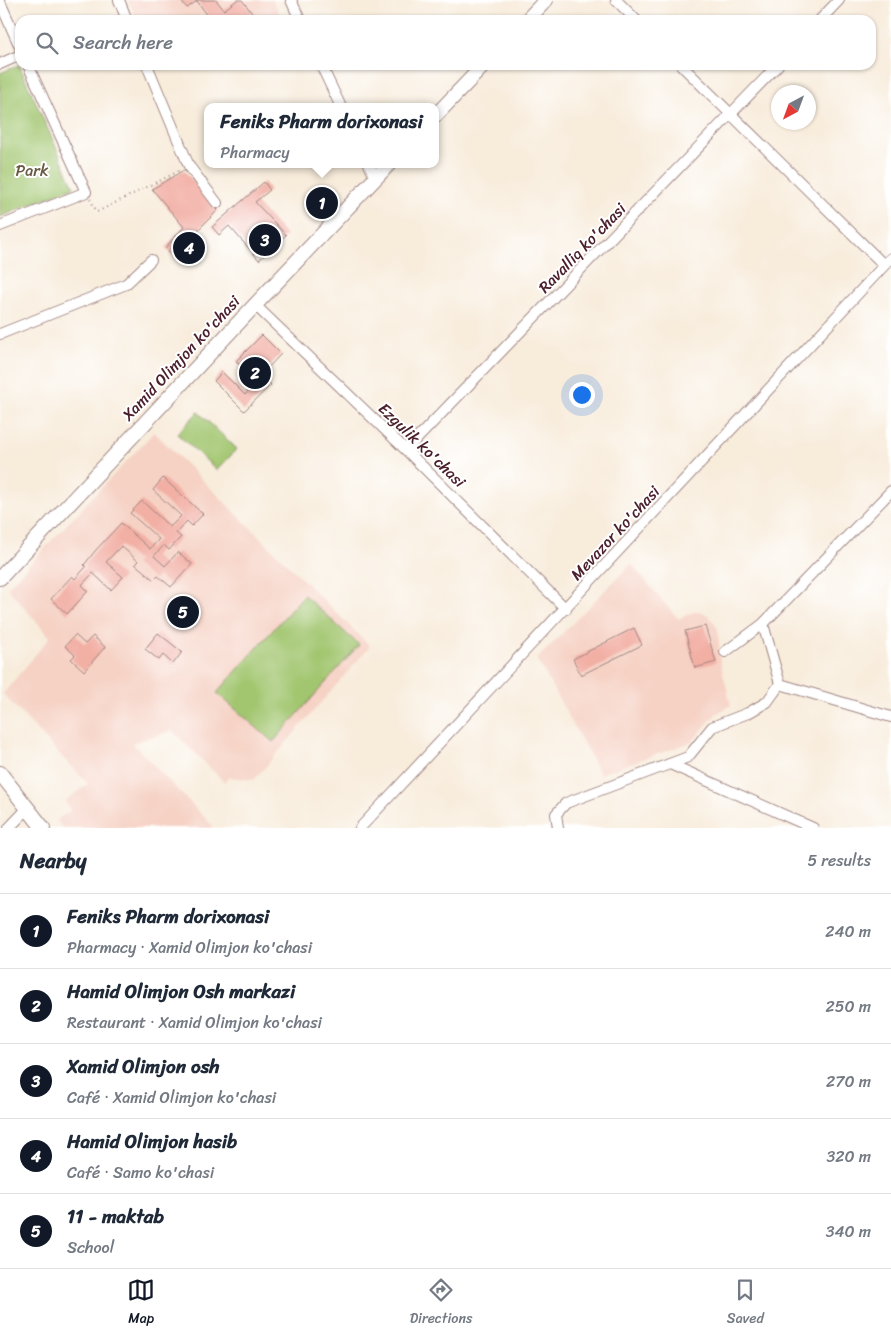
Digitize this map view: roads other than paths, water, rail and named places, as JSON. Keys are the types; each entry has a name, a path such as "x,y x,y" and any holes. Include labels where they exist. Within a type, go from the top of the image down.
{"main road":[{"path":"532,15 546,0"},
{"path":"439,112 479,70"},
{"name":"Xamid Olimjon ko'chasi","path":"0,578 254,305 385,168"},
{"path":"0,773 43,828"}],"street":[{"path":"119,0 125,15"},
{"path":"291,0 298,15"},
{"path":"616,0 631,15"},
{"path":"825,15 839,0"},
{"path":"0,2 15,36"},
{"path":"0,64 15,57"},
{"path":"0,226 86,192 30,70"},
{"path":"148,70 190,166 217,202"},
{"path":"324,70 339,103"},
{"path":"686,70 731,116 888,261"},
{"name":"Ravalliq ko'chasi","path":"406,450 773,70"},
{"path":"371,168 375,178"},
{"path":"0,334 126,284 151,260"},
{"name":"Mevazor ko'chasi","path":"360,828 566,609 888,261"},
{"name":"Ezgulik ko'chasi","path":"254,305 406,450 566,609"},
{"path":"726,652 763,624 891,491"},
{"path":"558,828 556,814 566,803 688,757 712,728 748,713 768,702 780,684 763,624"},
{"path":"780,684 891,716"},
{"path":"670,764 813,828"},
{"path":"9,828 28,808"}],"place":[{"name":"Feniks Pharm dorixonasi","path":"322,203"},
{"name":"Xamid Olimjon osh","path":"265,240"},
{"name":"Hamid Olimjon hasib","path":"189,248"},
{"name":"Hamid Olimjon Osh markazi","path":"255,373"},
{"name":"11 - maktab","path":"183,612"}],"park label":[{"name":"Park","path":"32,170"}]}
